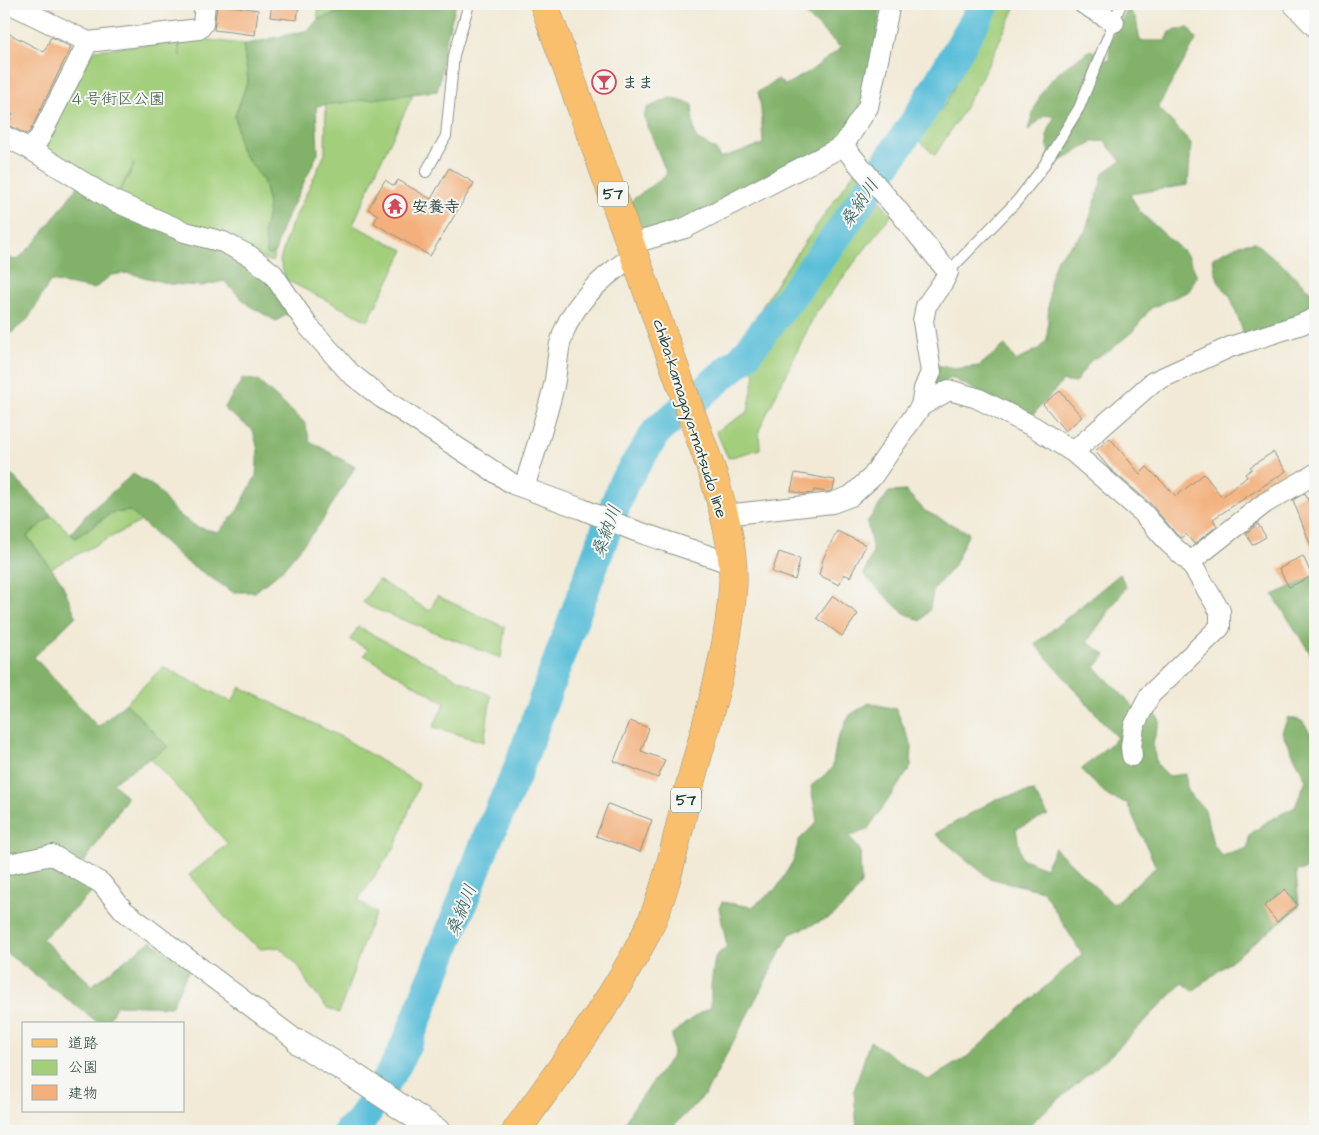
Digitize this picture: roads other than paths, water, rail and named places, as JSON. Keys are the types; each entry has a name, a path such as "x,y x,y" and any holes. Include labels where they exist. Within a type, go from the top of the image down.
{"main road":[{"name":"chiba-kamagaya-matsudo line","path":"516,1131 594,1020 625,971 646,934 655,911 664,887 724,656 730,616 733,566 725,515 699,433 544,4"}],"street":[{"path":"11,4 88,42 199,29 203,24 206,4"},
{"path":"524,488 554,385 560,343 568,324 586,296 633,249 685,228 842,146 868,107 890,4"},
{"path":"1084,4 1117,13"},
{"path":"1293,4 1315,27"},
{"path":"28,148 39,139 88,42"},
{"path":"4,136 28,148 114,201 185,232 223,242 250,256 273,274 308,326 350,373 382,398 513,484 733,566"},
{"path":"725,515 832,503 851,496 872,477 921,406 924,389 931,372 923,321 926,306 948,272 842,146"},
{"path":"1073,452 1153,382 1230,346 1302,324 1315,318"},
{"path":"921,406 949,390 977,398 1034,427 1073,452 1142,512 1169,543 1190,562 1220,611 1220,627 1150,696 1134,726 1131,747 1132,756"},
{"path":"1190,562 1265,503 1315,474"},
{"path":"4,865 52,855 101,883 124,911 300,1043 347,1071 437,1131"}],"lane":[{"path":"426,172 446,136 454,55 469,4"},
{"path":"948,272 1016,201 1041,170 1079,108 1117,13"}],"waterway":[{"name":"桑納川","path":"349,1131 358,1126 396,1065 409,1038 488,837 516,775 623,484 657,431 743,358 836,237 919,116 985,4"}],"place":[{"name":"まま","path":"604,82"},
{"name":"安養寺","path":"395,206"}],"park label":[{"name":"４号街区公園","path":"117,98"}]}
